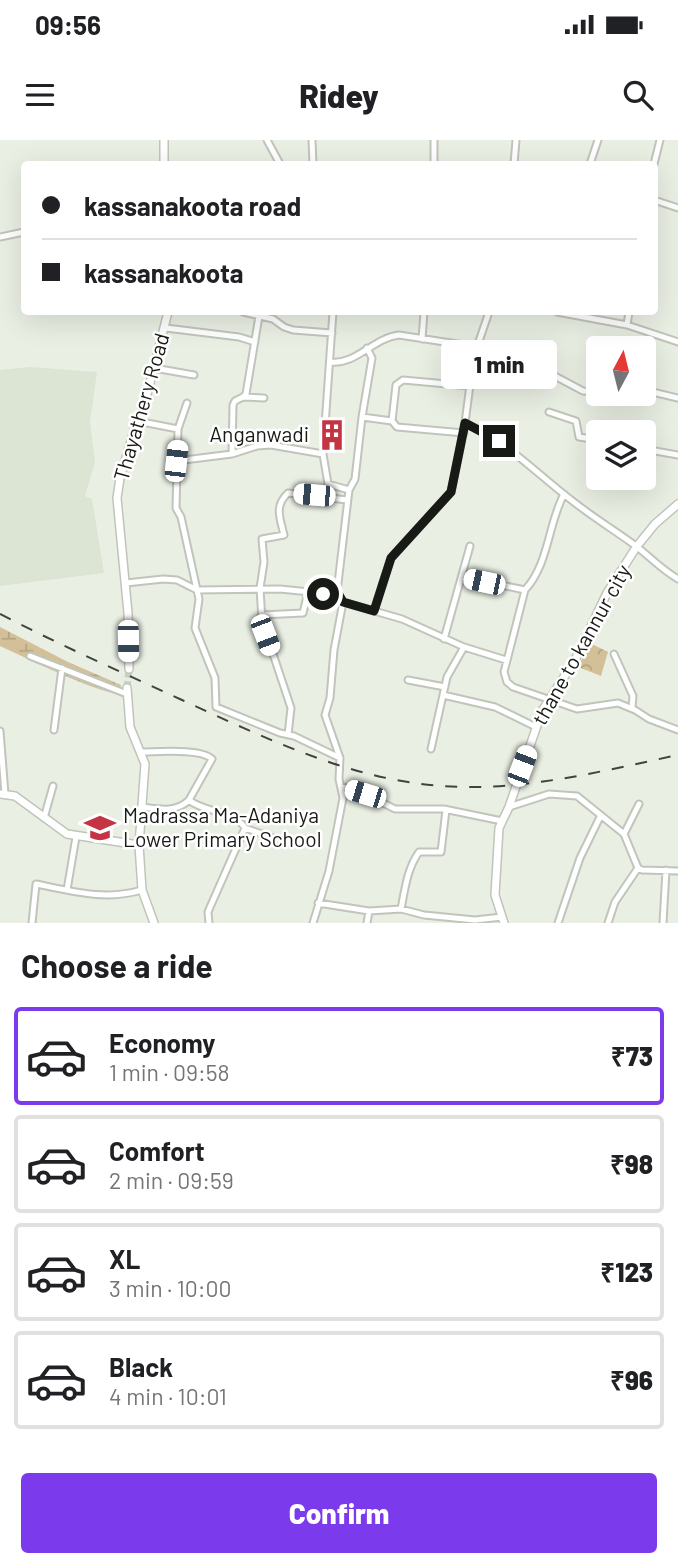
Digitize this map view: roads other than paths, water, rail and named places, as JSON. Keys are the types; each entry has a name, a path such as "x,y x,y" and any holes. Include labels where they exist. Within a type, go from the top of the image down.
{"street":[{"path":"164,140 164,161"},
{"path":"267,140 278,161"},
{"path":"312,140 313,161"},
{"path":"434,140 434,161"},
{"path":"514,161 516,140"},
{"path":"591,161 598,140"},
{"path":"655,161 660,140"},
{"path":"658,201 678,208"},
{"path":"0,237 21,233"},
{"name":"Thayathery Road","path":"129,669 126,583 117,498 120,478 144,406 168,315"},
{"path":"255,315 274,319 293,330 331,333"},
{"path":"333,315 323,454 328,484 349,490"},
{"path":"422,339 424,315"},
{"path":"374,611 391,558 451,492 464,433 477,347 488,315"},
{"path":"573,315 627,325 678,342"},
{"path":"627,325 629,315"},
{"path":"243,397 259,316"},
{"path":"166,328 239,337 255,342"},
{"path":"331,362 344,362 389,336 477,347"},
{"path":"313,923 328,871 343,798 340,758 325,715 330,698 334,650 343,602 337,592 347,500 355,479 372,358 367,348"},
{"path":"154,368 194,375"},
{"path":"551,374 586,391"},
{"path":"392,421 396,385 399,381 469,386"},
{"path":"656,393 678,398"},
{"path":"232,454 234,401 243,397 264,398"},
{"path":"187,403 178,429 176,508 181,517 197,590 199,610 195,628 215,678 216,707 340,758"},
{"path":"549,412 576,421 579,437 586,438"},
{"path":"362,417 392,421 397,427 464,433"},
{"path":"137,421 178,429"},
{"path":"465,423 483,431 514,452 564,494 678,579"},
{"path":"176,461 232,454 249,447 264,446 323,454"},
{"path":"656,451 678,455"},
{"path":"288,735 291,708 265,635 261,615 260,588 264,562 262,540 284,535 278,510 280,500 288,493 347,500"},
{"path":"564,494 546,549 531,583 524,590 506,660 506,682 513,687 577,709 618,703 678,730"},
{"name":"thane to kannur city","path":"503,920 495,895 499,828 509,807 536,727 575,660 607,593 637,546 655,524 678,504"},
{"path":"444,639 470,546"},
{"path":"463,577 524,590"},
{"path":"126,583 163,579 177,580 197,590 260,588 339,595"},
{"path":"261,615 303,613 308,592"},
{"path":"343,602 402,619 464,648 506,660"},
{"path":"431,749 447,677 464,648"},
{"path":"614,654 633,696 632,708"},
{"path":"30,656 127,691 130,727 145,764 139,845 142,890 153,923"},
{"path":"54,730 62,668"},
{"path":"408,680 445,687"},
{"path":"443,695 495,707 536,727"},
{"path":"0,731 3,794 15,796 55,828 76,837 139,845"},
{"path":"140,752 197,753 208,755 212,759 189,800 183,805 172,810 143,807"},
{"path":"44,818 53,786"},
{"path":"341,786 395,809 446,810 502,821"},
{"path":"509,807 549,794 574,795 624,834 638,868 678,871"},
{"path":"189,800 202,808 239,820 245,828 290,844"},
{"path":"624,834 639,804"},
{"path":"401,909 409,869 419,852 441,852 446,810"},
{"path":"558,923 580,858 600,817"},
{"path":"209,923 208,912 245,828"},
{"path":"67,890 76,837"},
{"path":"608,923 615,902 638,868"},
{"path":"663,923 666,870"},
{"path":"32,923 36,884 121,896 142,890"},
{"path":"318,903 369,911 401,909 424,915 503,920"},
{"path":"367,923 369,911"}],"tunnel":[{"path":"127,688 129,669"}],"railway":[{"path":"0,614 284,745 354,770 390,779 464,787 518,785 678,755"}],"place":[{"name":"Anganwadi","path":"332,435"},
{"name":"Madrassa Ma-Adaniya Lower Primary School","path":"100,828"}]}
